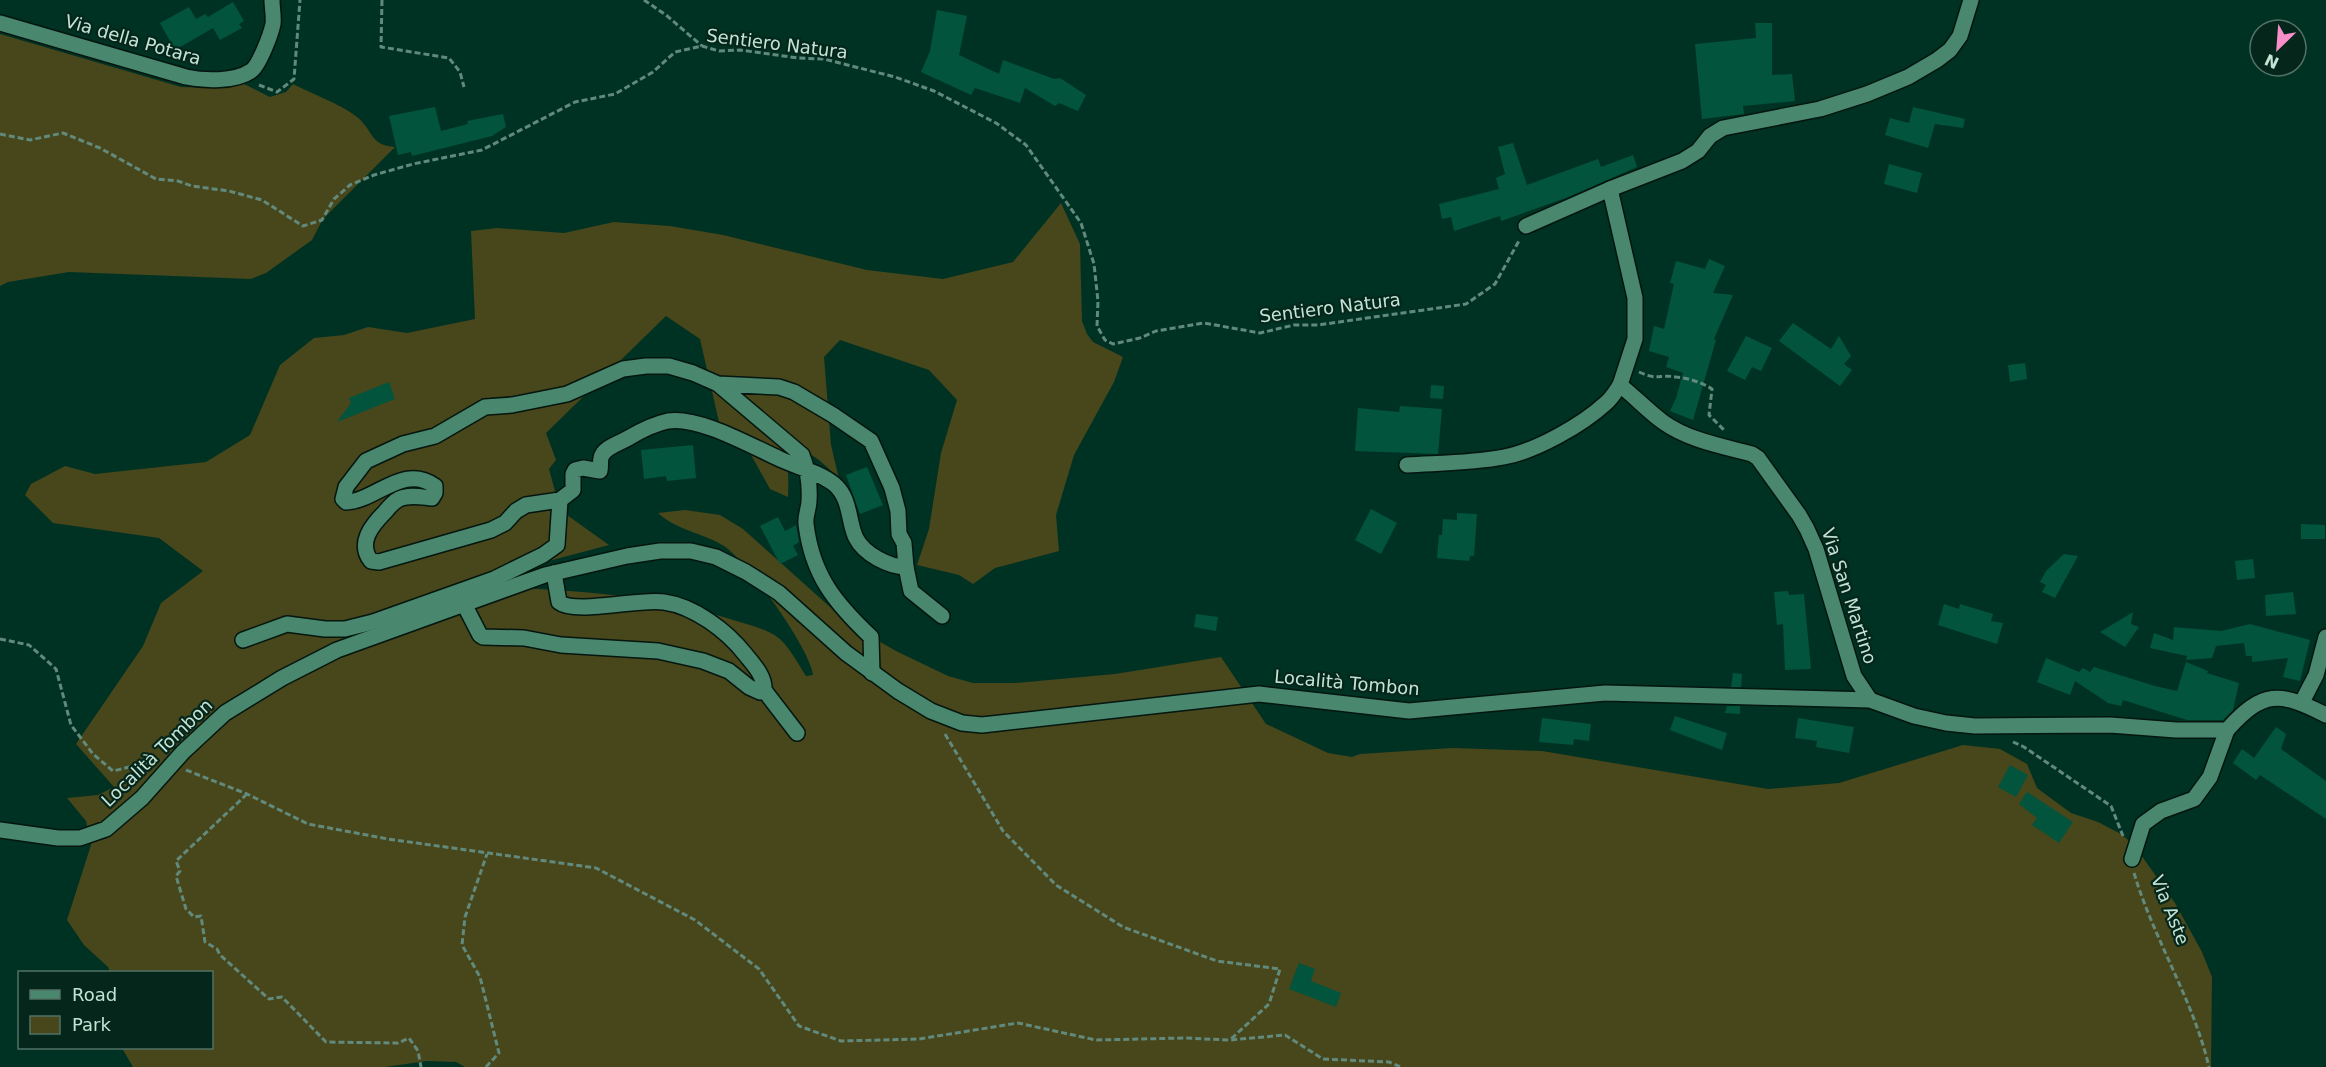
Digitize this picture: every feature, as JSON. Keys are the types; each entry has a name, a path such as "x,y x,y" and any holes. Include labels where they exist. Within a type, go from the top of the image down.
{"street":[{"path":"251,72 258,63 273,24 272,0"},
{"path":"1526,226 1610,189 1682,161 1698,151 1710,136 1723,128 1820,110 1908,77 1950,50 1960,36 1971,0"},
{"name":"Via della Potara","path":"0,23 201,80 223,80 251,72"},
{"path":"1407,465 1505,457 1527,450 1571,428 1607,402 1620,385 1635,339 1635,298 1610,189"},
{"path":"872,673 871,637 842,609 820,579 806,521 809,502 808,470 802,455 717,384 693,373 669,366 623,369 567,394 512,405 485,407 435,436 403,444 366,461 346,487 343,499 346,502 357,501 394,482 409,479 425,481 435,486 435,494 432,498 411,496 398,500 375,523 366,537 366,551 371,561 379,562 491,530 505,523 516,511 526,505 560,500 573,490 575,470 583,468 600,471 601,457 605,450 644,429 668,421 698,424 808,470 834,484 842,495 856,538 862,547 878,559 897,567 906,567"},
{"path":"717,384 779,387 794,392 834,415 871,441 892,488 898,511 899,534 904,543 911,591 942,616"},
{"name":"Via San Martino","path":"1620,385 1664,423 1679,431 1695,438 1752,454 1758,458 1807,529 1816,549 1854,676 1870,700"},
{"path":"243,640 288,624 325,629 359,626 405,612 494,579 543,555 557,545 560,500"},
{"name":"Località Tombon","path":"0,830 80,838 106,829 142,798 183,752 225,713 282,678 337,650 554,573 627,556 660,551 691,551 716,557 746,572 779,593 872,673 931,711 962,723 982,726 1259,694 1409,711 1605,693 1870,700"},
{"path":"554,573 559,602 564,606 584,608 638,601 664,602 695,613 739,646 757,669 764,684 764,690 796,733"},
{"path":"465,606 483,637 524,638 561,645 658,651 703,660 729,671 749,687 760,692 764,690"},
{"path":"2302,702 2316,675 2326,637"},
{"name":"Via Aste","path":"2132,859 2143,824 2161,811 2194,799 2210,777 2227,730 2243,713 2262,700 2276,699 2302,702 2326,715"},
{"path":"1870,700 1914,716 1946,723 1976,726 2110,725 2176,730 2227,730"}],"path":[{"path":"251,72 254,82 277,92 294,79 300,0"},
{"path":"382,0 381,47 449,58 460,72 464,87"},
{"path":"644,0 666,15 702,46"},
{"name":"Sentiero Natura","path":"0,134 30,140 63,134 100,148 156,179 229,191 262,200 303,226 322,220 334,199 350,185 374,175 413,164 482,150 575,102 615,94 653,72 675,52 702,46 719,51 740,50 824,59 895,77 933,91 996,123 1026,145 1081,223 1094,264 1098,301 1097,327 1105,340 1113,344 1140,338 1156,331 1204,323 1260,333 1294,325 1318,325 1466,304 1496,284 1526,226"},
{"path":"1626,366 1653,378 1676,376 1700,382 1712,389 1708,407 1709,415 1723,429 1738,450"},
{"path":"0,639 29,645 56,669 71,725 93,754 113,771 183,752"},
{"path":"931,711 1003,831 1056,885 1124,927 1217,961 1280,969 1269,1004 1230,1040"},
{"path":"2004,739 2024,747 2111,806 2132,859"},
{"path":"172,765 247,794 308,824 388,839 596,868 695,920 759,969 799,1026 841,1041 919,1039 1018,1023 1096,1040 1184,1038 1230,1040 1285,1035 1323,1059 1389,1062 1401,1067"},
{"path":"247,794 176,861 180,871 176,876 186,909 194,917 201,916 205,942 217,949 220,955 269,999 282,997 326,1042 398,1043 409,1038 418,1051 421,1067"},
{"path":"486,1067 499,1053 480,977 462,945 465,917 487,854"},
{"name":"Via Aste","path":"2132,859 2131,865 2150,922 2183,990 2201,1036 2209,1067"}],"green space":[{"path":"0,34 181,87 218,88 240,82 270,97 286,92 293,84 350,112 362,122 376,140 387,146 395,147 323,219 312,240 266,273 251,279 69,272 8,282 0,286"},
{"path":"1061,203 1080,244 1082,321 1087,334 1093,342 1123,357 1114,382 1074,455 1056,515 1059,551 995,568 973,584 959,575 917,565 929,529 941,453 957,400 929,370 840,340 824,357 831,445 839,479 814,456 800,450 783,449 780,453 787,468 788,497 770,489 744,442 719,422 700,339 666,316 546,433 556,460 549,469 560,510 609,545 496,575 488,587 612,595 703,611 755,626 776,636 789,649 806,676 813,675 809,662 790,626 761,586 734,555 724,546 673,524 658,513 685,510 720,515 743,529 849,624 896,651 948,676 973,683 1015,683 1115,674 1221,657 1266,724 1328,753 1352,757 1360,754 1452,748 1542,751 1768,789 1839,783 1963,745 2000,749 2027,764 2037,788 2071,813 2098,822 2121,834 2134,845 2175,903 2202,952 2212,977 2211,1067 465,1067 456,1062 427,1061 385,1067 133,1067 123,1049 213,1049 213,971 110,971 84,945 67,920 91,845 86,821 67,798 98,795 114,787 76,744 143,646 161,603 203,571 159,538 53,523 25,495 31,484 65,466 95,474 206,462 250,435 280,365 314,338 344,335 368,327 407,333 475,319 471,231 497,228 564,233 614,222 670,226 723,235 867,270 943,279 1013,262"}],"building":[{"path":"233,2 244,21 239,24 242,28 220,40 213,28 175,50 160,23 189,7 196,19 205,14 208,17"},
{"path":"937,10 967,16 959,55 999,74 1003,60 1054,79 1060,78 1086,95 1078,111 1059,103 1055,106 1025,88 1020,103 975,88 971,95 921,72 930,51"},
{"path":"1755,23 1772,23 1772,75 1792,74 1795,101 1743,106 1744,114 1702,119 1695,44 1756,38"},
{"path":"435,107 441,131 468,124 467,121 503,114 506,127 492,136 412,156 411,152 398,155 389,116"},
{"path":"1913,107 1965,119 1963,128 1935,124 1928,148 1885,135 1890,118 1909,123"},
{"path":"1513,143 1527,185 1598,159 1601,167 1633,155 1637,167 1566,198 1501,221 1500,216 1454,231 1451,217 1442,219 1439,204 1499,189 1496,178 1505,174 1498,147"},
{"path":"1889,164 1922,173 1917,193 1884,184"},
{"path":"1709,259 1725,266 1713,293 1733,295 1714,339 1716,340 1693,420 1670,411 1683,373 1666,367 1669,357 1649,351 1654,326 1664,329 1674,284 1670,283 1676,261 1705,269"},
{"path":"1793,323 1831,349 1839,336 1851,356 1844,364 1852,370 1840,386 1779,341"},
{"path":"1746,336 1772,348 1761,371 1752,367 1745,380 1727,371"},
{"path":"2025,363 2027,379 2010,382 2008,365"},
{"path":"389,382 395,399 337,422 351,403 349,398"},
{"path":"1431,385 1444,386 1443,399 1430,398"},
{"path":"1400,406 1442,409 1438,454 1355,451 1358,408 1399,412"},
{"path":"693,445 696,478 667,481 666,476 644,479 641,450"},
{"path":"867,467 883,505 860,514 846,475"},
{"path":"1371,509 1397,523 1381,554 1355,540"},
{"path":"1457,513 1477,514 1474,556 1470,556 1469,561 1437,558 1443,519 1457,520"},
{"path":"778,517 785,531 796,525 799,542 793,546 798,555 780,564 760,526"},
{"path":"2301,524 2325,525 2325,539 2301,539"},
{"path":"2064,554 2078,556 2055,598 2042,592 2046,585 2040,582 2046,571"},
{"path":"2253,559 2255,578 2237,580 2235,561"},
{"path":"1788,591 1789,595 1804,594 1811,669 1785,670 1783,624 1777,625 1774,592"},
{"path":"2293,592 2296,614 2266,616 2265,595"},
{"path":"1944,604 1959,609 1960,604 1993,614 1991,621 2003,623 1997,644 1938,625"},
{"path":"2133,612 2131,624 2139,627 2125,647 2100,632"},
{"path":"1196,614 1218,617 1216,631 1194,627"},
{"path":"2250,624 2310,640 2300,681 2283,677 2288,658 2252,662 2252,656 2246,656 2244,643 2216,646 2212,658 2186,660 2187,656 2150,648 2154,633 2173,640 2174,627 2221,631"},
{"path":"2046,658 2079,672 2083,668 2090,672 2094,667 2177,691 2186,662 2208,671 2207,673 2239,683 2233,710 2223,720 2187,720 2123,700 2121,706 2108,703 2075,681 2070,695 2037,682"},
{"path":"1733,673 1742,674 1741,687 1731,687"},
{"path":"1727,706 1740,706 1740,714 1725,713"},
{"path":"1675,716 1727,733 1722,750 1670,730"},
{"path":"1542,718 1591,724 1589,741 1574,739 1573,745 1539,742"},
{"path":"1798,718 1854,727 1849,753 1816,747 1817,741 1795,738"},
{"path":"2276,727 2286,734 2281,749 2326,781 2326,819 2260,775 2256,780 2233,763 2242,749 2254,758"},
{"path":"2010,765 2028,775 2016,797 1998,787"},
{"path":"2027,792 2073,822 2059,843 2032,825 2037,818 2019,804"},
{"path":"1299,963 1315,969 1311,981 1341,993 1336,1007 1289,989"}]}
